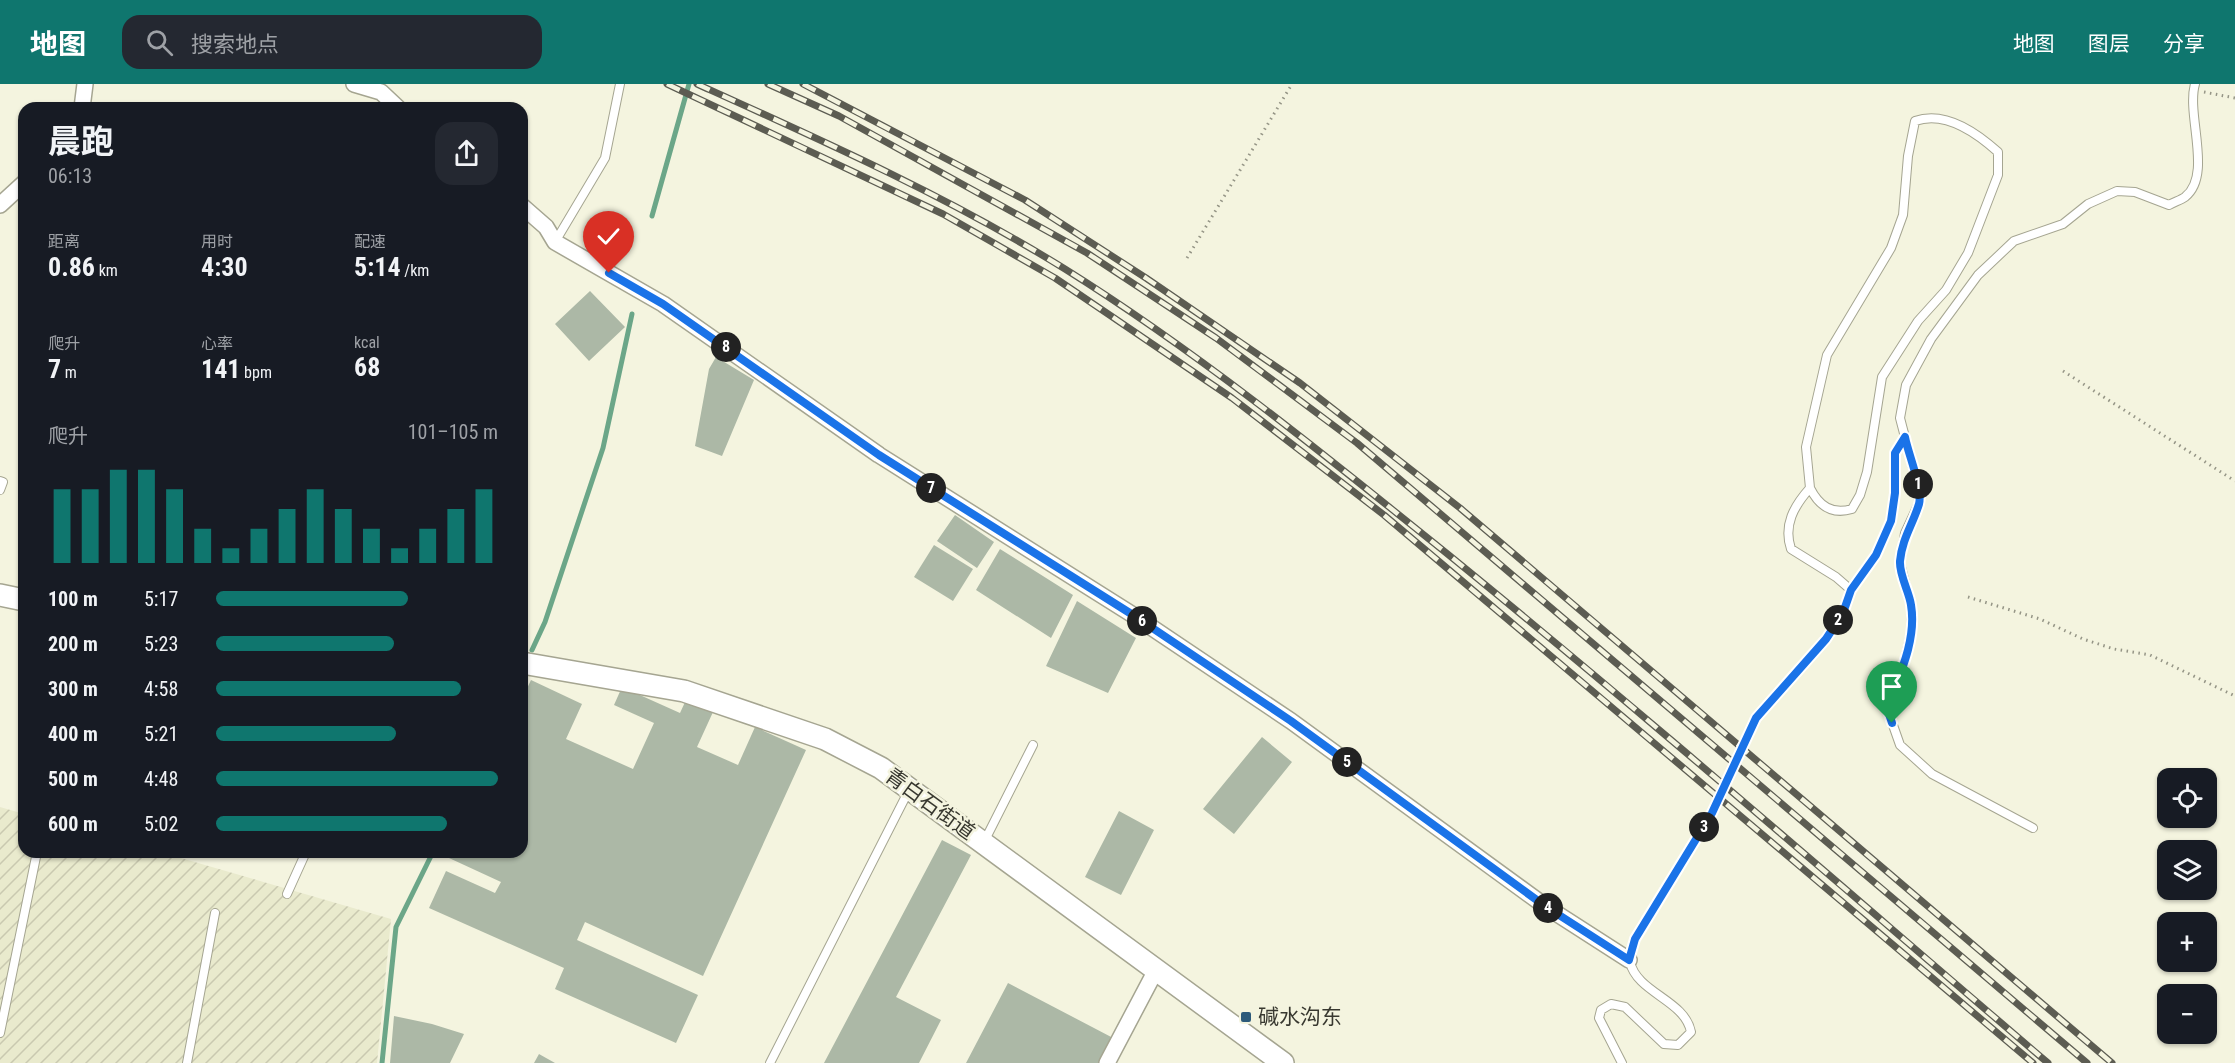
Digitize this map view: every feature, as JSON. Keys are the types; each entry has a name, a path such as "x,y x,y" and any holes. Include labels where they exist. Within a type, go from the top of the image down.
{"street":[{"path":"82,102 86,84"},
{"path":"354,84 381,92 392,102"},
{"path":"0,205 18,188"},
{"path":"528,211 546,227 555,242 663,304 879,455 1133,615 1291,721 1545,906 1629,960"},
{"path":"0,595 18,599"},
{"name":"青白石街道","path":"528,664 684,691 825,739 881,768 1283,1063"},
{"path":"1107,1063 1156,970"}],"lane":[{"path":"555,242 605,158 620,84"},
{"path":"2033,828 1932,774 1900,745 1887,708 1904,664 1911,633 1911,606 1900,563 1905,533 1919,502 1918,487 1900,418 1906,385 1931,339 1978,275 2014,241 2063,224 2088,204 2117,191 2135,192 2169,205 2186,196 2198,180 2194,87"},
{"path":"1810,488 1817,501 1828,509 1839,513 1852,509 1860,495 1867,472 1882,377 1918,321 1946,290 1968,253 1985,215 1998,176 1998,152 1982,137 1950,121 1924,118 1915,121 1908,156 1903,215 1891,248 1827,355 1806,447 1810,488 1794,507 1790,522 1788,540 1791,549 1851,590"},
{"path":"1622,1063 1599,1018 1601,1010 1611,1004 1625,1007 1664,1044 1678,1045 1691,1032 1689,1020 1635,974 1629,960 1635,939 1712,813 1756,718 1826,639 1843,613 1851,590 1876,555 1891,521 1895,493 1895,453 1905,437"},
{"path":"0,481 3,482 0,490"},
{"path":"983,843 1033,745"},
{"path":"770,1063 910,789"},
{"path":"0,1033 36,858"},
{"path":"286,894 303,858"},
{"path":"187,1063 215,913"}],"path":[{"path":"1187,258 1292,84"},
{"path":"2194,87 2235,98"},
{"path":"2063,371 2235,481"},
{"path":"1968,597 2040,619 2093,642 2150,655 2235,696"}],"shaded area":[{"path":"0,807 18,812 18,858 181,858 391,919 377,1063 0,1063"}],"building":[{"path":"590,291 625,327 589,361 555,324"},
{"path":"716,357 754,380 722,456 695,446 709,369"},
{"path":"955,515 994,542 977,568 937,541"},
{"path":"934,545 973,569 953,601 914,577"},
{"path":"1000,549 1073,595 1051,638 976,590"},
{"path":"1077,601 1136,638 1108,693 1046,666"},
{"path":"531,680 582,704 566,739 633,769 654,723 614,705 622,687 680,713 686,700 713,712 697,747 738,765 755,727 806,750 703,976 585,922 577,940 698,995 676,1043 555,989 564,968 429,908 446,871 495,893 501,882 449,858 528,858 528,686"},
{"path":"1262,737 1292,762 1234,834 1203,809"},
{"path":"1119,811 1154,830 1121,895 1085,877"},
{"path":"942,840 971,855 896,997 941,1020 919,1063 824,1063"},
{"path":"1008,983 1115,1039 1103,1063 966,1063"},
{"path":"394,1016 464,1034 450,1063 390,1063"},
{"path":"539,1054 555,1063 534,1063"}],"waterway":[{"path":"652,216 689,84"},
{"path":"532,650 545,622 603,448 632,314"},
{"path":"382,1063 396,927 430,858"}],"railway":[{"path":"667,84 943,214 1055,278 1232,398 1384,515 2033,1063"},
{"path":"697,84 884,170 976,218 1065,269 1214,371 1357,481 1526,618 2048,1063"},
{"path":"768,84 839,116 1087,253 1216,338 1357,443 2087,1063"},
{"path":"803,84 1025,200 1146,278 1300,383 1460,508 2112,1063"}],"place":[{"name":"碱水沟东","path":"1246,1017"}],"route":[{"path":"609,273 663,304 879,455 1133,615 1291,721 1545,906 1629,960 1635,939 1712,813 1756,718 1782,685 1826,639 1843,613 1851,590 1876,555 1891,521 1895,493 1895,453 1905,437 1918,487 1919,502 1905,533 1900,563 1911,606 1911,633 1904,664 1887,708 1892,723"}]}
